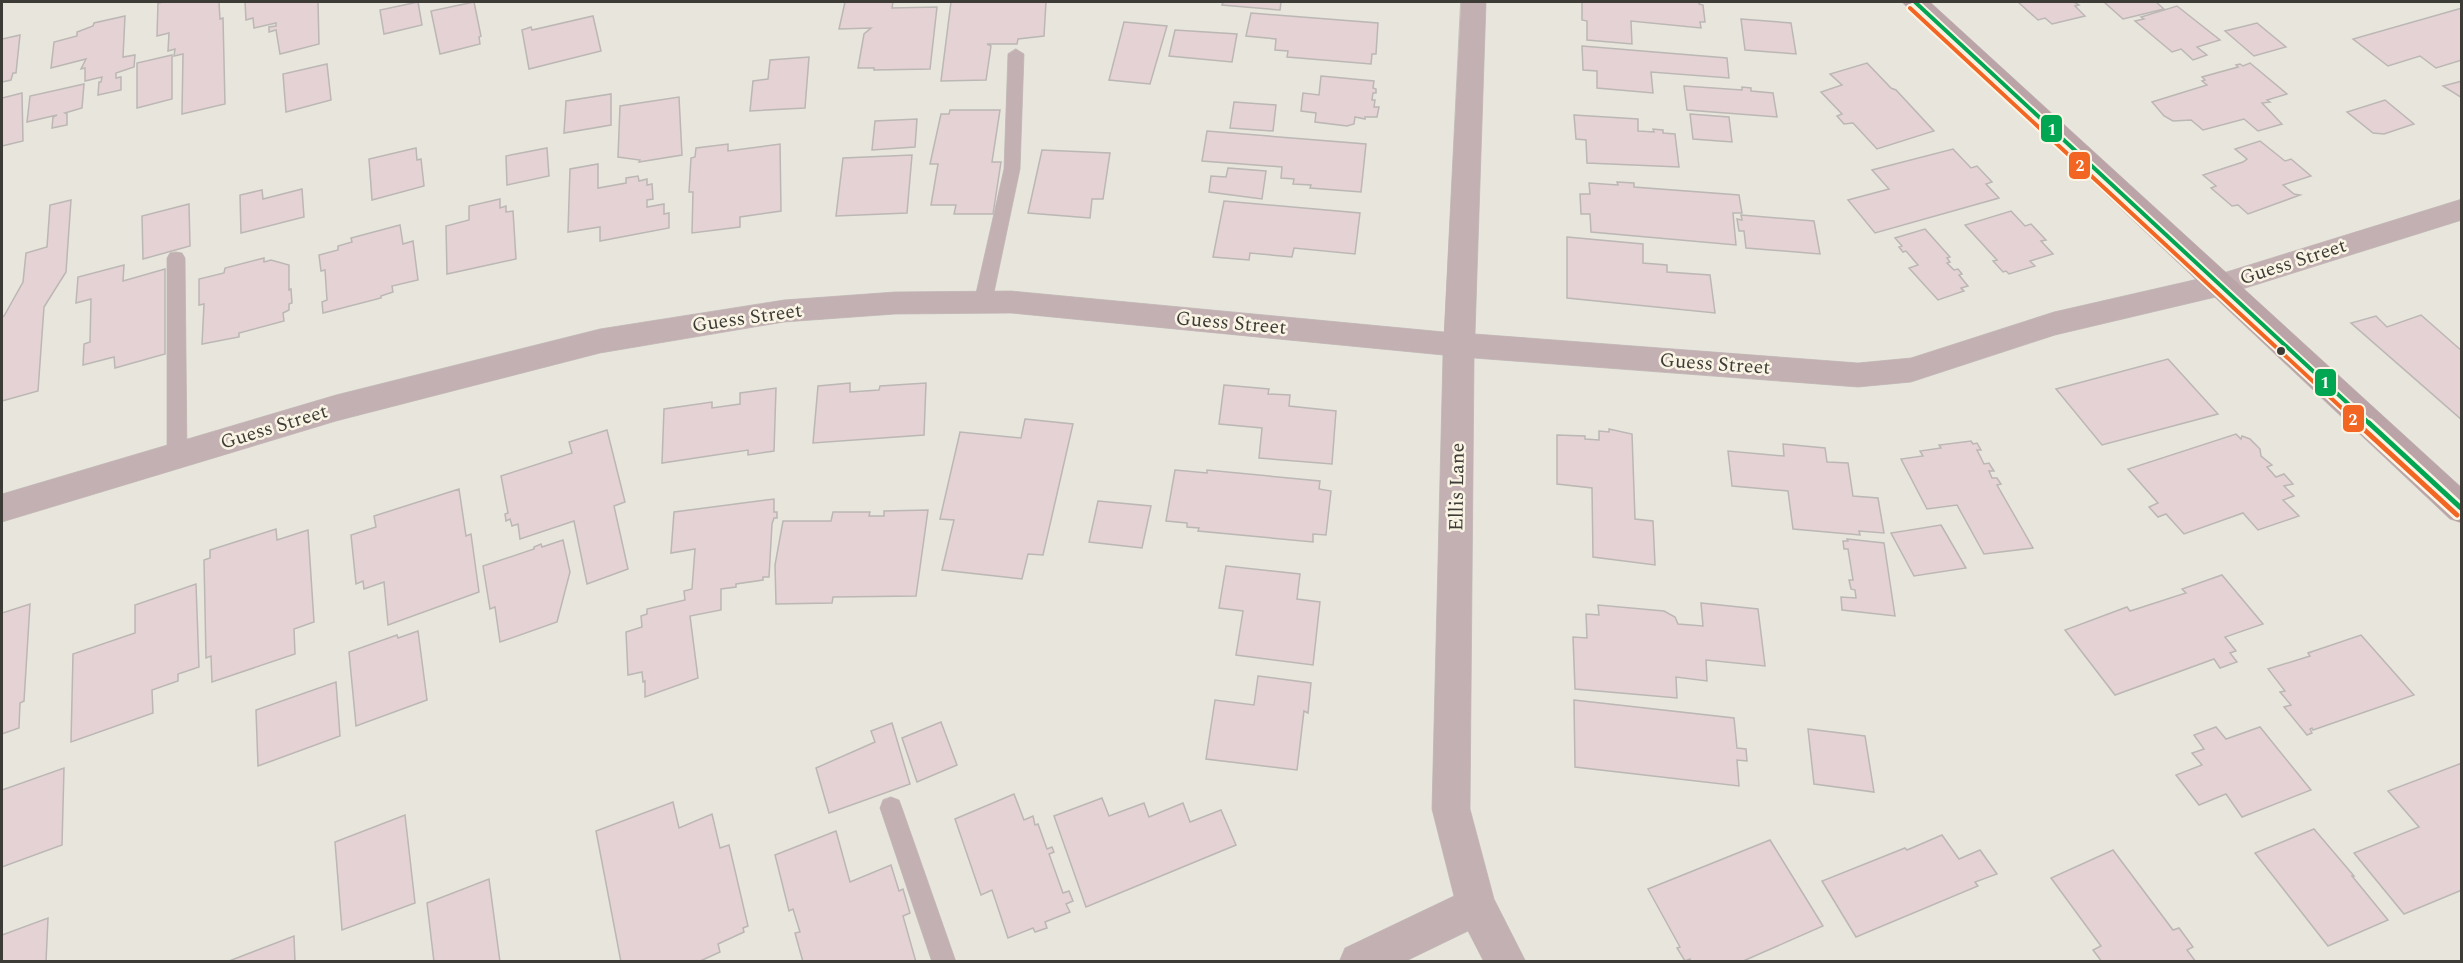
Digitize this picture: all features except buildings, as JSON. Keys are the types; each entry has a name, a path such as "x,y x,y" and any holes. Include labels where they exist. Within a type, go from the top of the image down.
{"main road":[{"path":"1915,2 2462,509"}],"street":[{"name":"Ellis Lane","path":"1473,2 1459,345 1451,809 1476,906 1506,962"},
{"name":"Guess Street","path":"2,508 336,408 600,341 784,311 895,303 1011,302 1459,345 1858,375 1911,370 2054,324 2220,285 2462,209"},
{"path":"1359,962 1476,906"}],"lane":[{"path":"982,303 1012,169 1017,54"},
{"path":"176,258 177,456"},
{"path":"891,808 944,962"}],"transit line":[{"name":"1","path":"1915,2 2462,509"},
{"name":"2","path":"1910,8 2457,515"}]}
